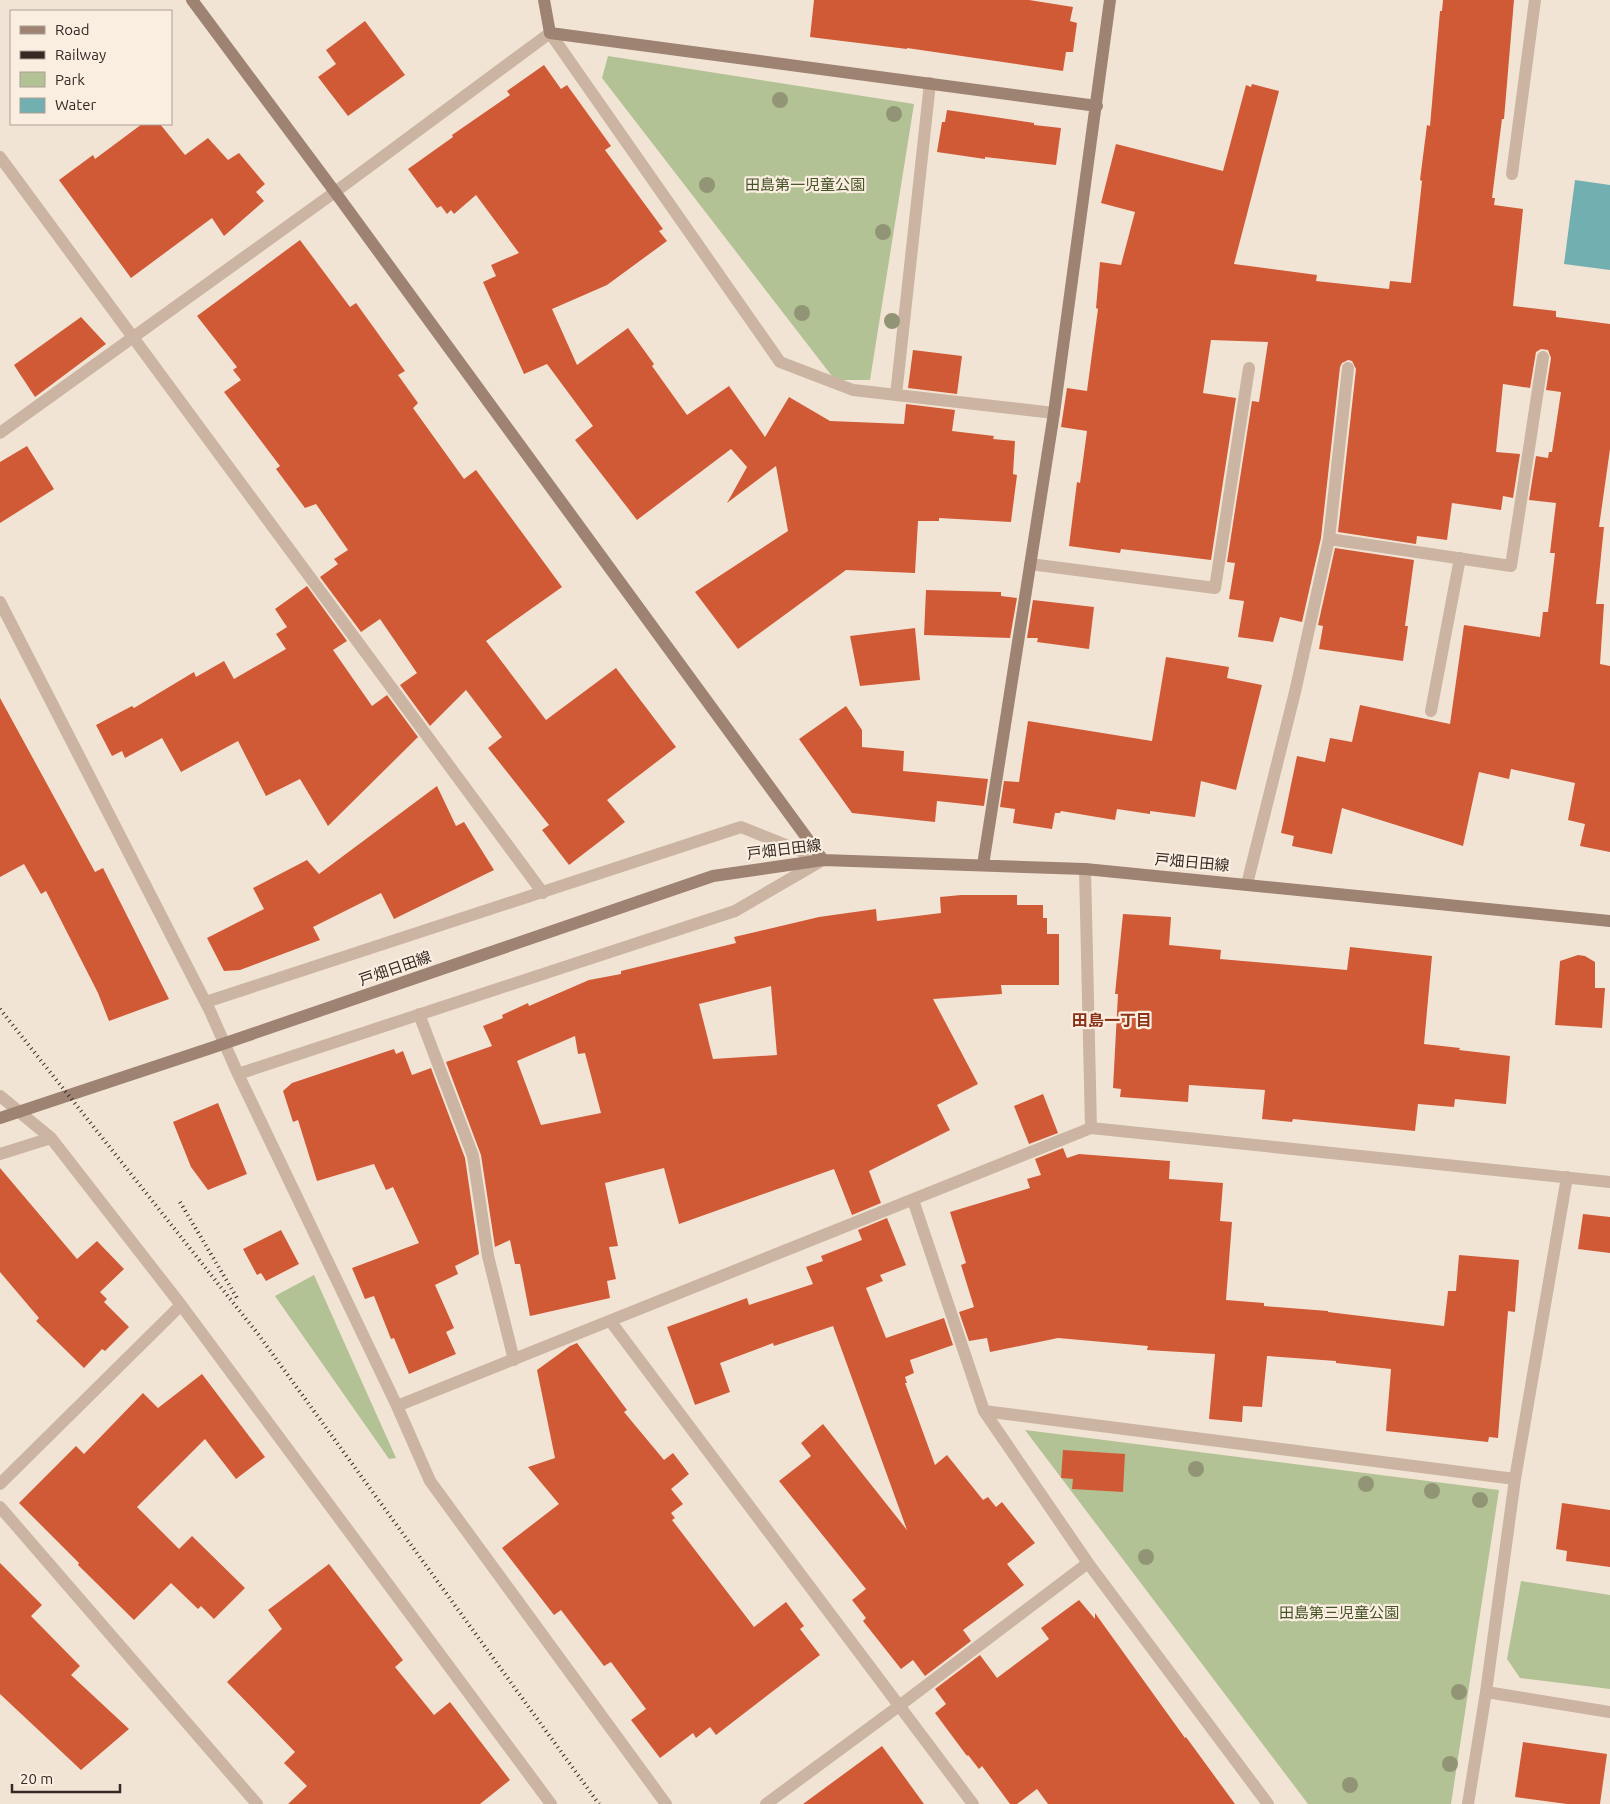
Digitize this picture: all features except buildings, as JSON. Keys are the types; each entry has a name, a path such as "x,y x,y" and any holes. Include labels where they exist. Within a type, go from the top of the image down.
{"street":[{"path":"192,0 335,192 823,860"},
{"path":"544,0 550,33 780,362 853,390 1054,413"},
{"path":"983,866 1054,413 1110,0"},
{"path":"1512,174 1535,0"},
{"path":"0,434 133,336 335,192 550,33 1097,106"},
{"path":"896,395 930,83"},
{"path":"0,157 543,893"},
{"path":"1329,539 1512,566 1543,356"},
{"path":"1030,564 1215,588 1249,368"},
{"path":"1247,884 1291,711 1329,539 1348,368"},
{"path":"1431,711 1460,558"},
{"path":"0,602 206,1002 238,1074 397,1406 430,1481 666,1804"},
{"path":"206,1002 741,828 823,860"},
{"path":"238,1074 735,910 823,860"},
{"name":"戸畑日田線","path":"0,1118 713,876 823,860 1085,869 1610,921"},
{"path":"1085,869 1091,1128"},
{"path":"419,1014 473,1156 488,1256 514,1360"},
{"path":"0,1096 51,1138 181,1305 551,1804"},
{"path":"397,1406 611,1322 1091,1128 1610,1182"},
{"path":"0,1154 51,1138"},
{"path":"1468,1804 1486,1692 1515,1479 1567,1177"},
{"path":"913,1200 984,1411 1088,1563 1268,1804"},
{"path":"0,1484 181,1305"},
{"path":"611,1322 973,1804"},
{"path":"984,1411 1515,1479"},
{"path":"0,1507 257,1804"},
{"path":"766,1804 1088,1563"},
{"path":"1486,1692 1610,1712"}],"green space":[{"name":"田島第一児童公園","path":"608,56 914,104 870,380 835,380 602,78"},
{"path":"314,1275 396,1458 389,1459 275,1296"},
{"name":"田島第三児童公園","path":"1025,1430 1499,1490 1451,1804 1308,1804"},
{"path":"1521,1581 1610,1595 1610,1689 1520,1678 1507,1659"}],"water":[{"path":"1575,180 1610,185 1610,270 1564,264"}],"railway":[{"path":"0,1009 258,1334 599,1804"},
{"path":"180,1202 237,1298"}],"district":[{"name":"田島一丁目","path":"1112,1020"}]}
